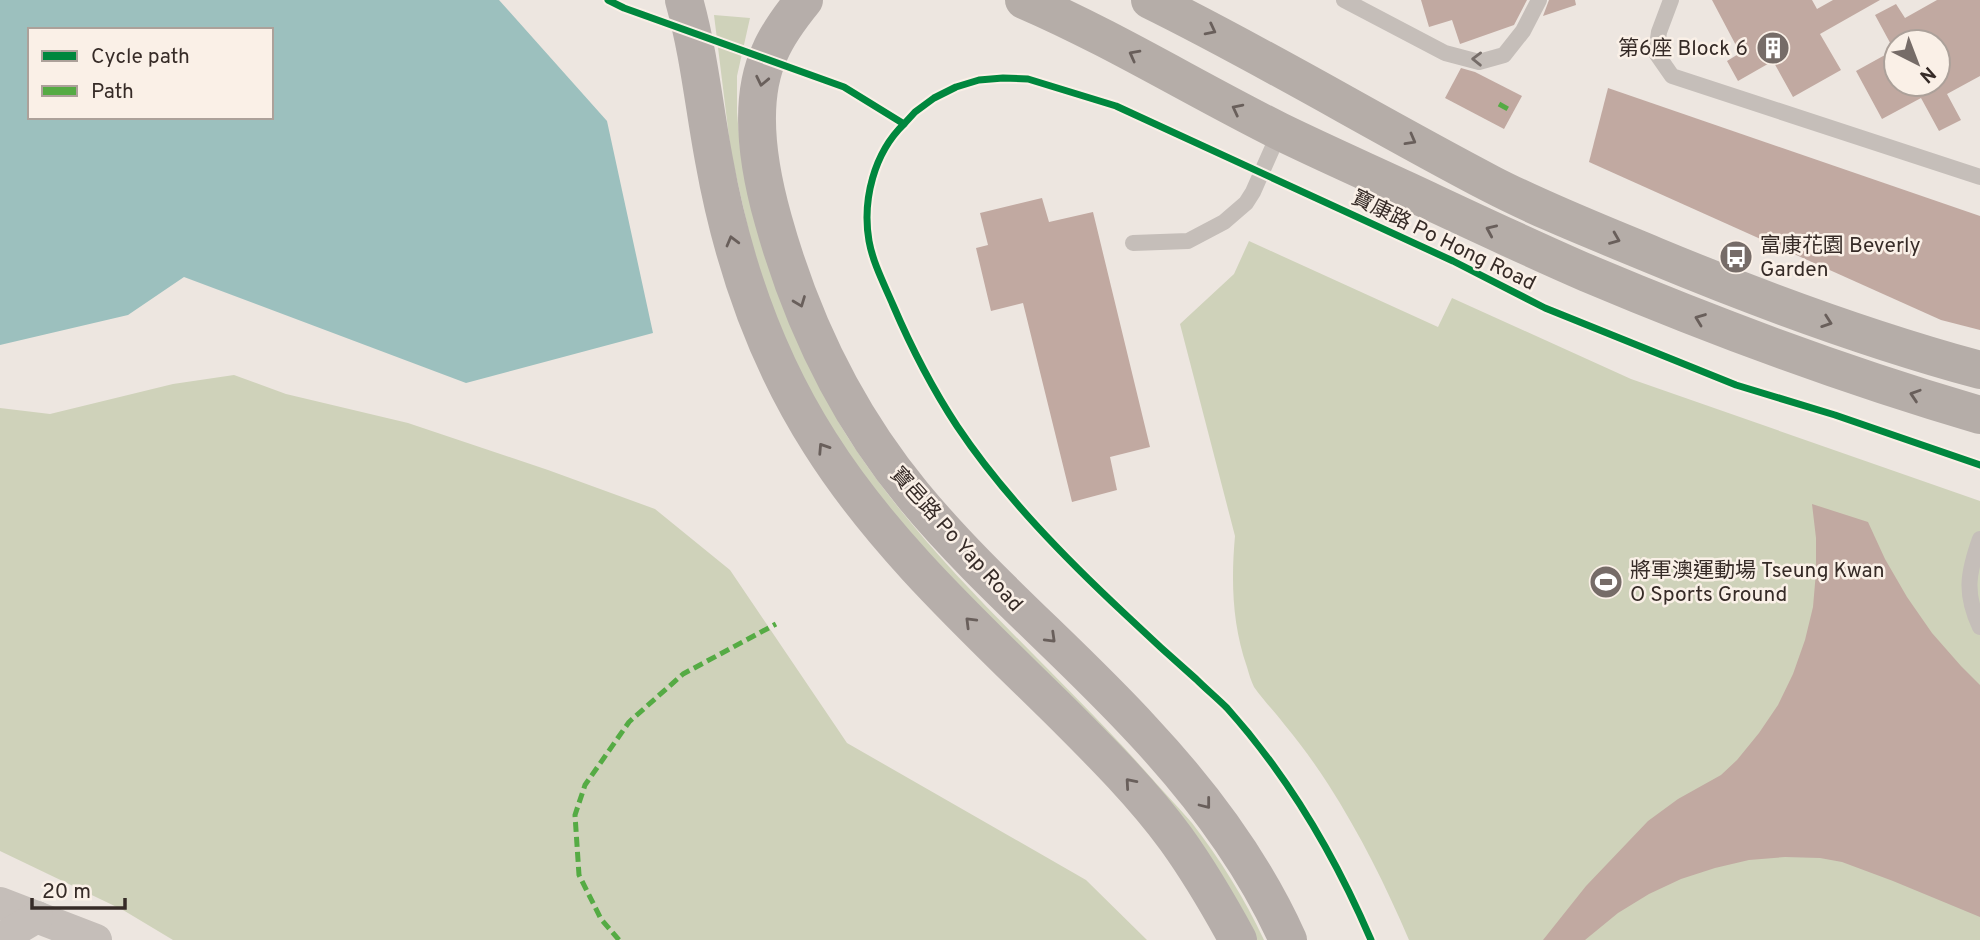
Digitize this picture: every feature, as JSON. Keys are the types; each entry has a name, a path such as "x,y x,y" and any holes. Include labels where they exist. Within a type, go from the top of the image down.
{"main road":[{"path":"684,0 706,100 719,184 740,270 778,368 814,433 847,484 930,582 1112,764 1150,807 1200,874 1238,940"},
{"name":"寶邑路 Po Yap Road","path":"804,0 785,24 769,54 760,85 758,139 767,199 781,248 799,301 836,381 887,462 946,534 1142,729 1210,809 1245,860 1288,940"},
{"name":"寶康路 Po Hong Road","path":"1024,0 1068,19 1280,131 1585,272 1696,318 1809,360 1980,415"},
{"path":"1150,0 1221,35 1493,185 1601,234 1824,321 1980,370"}],"street":[{"path":"0,903 96,940"},
{"path":"0,939 37,917"}],"lane":[{"path":"1344,0 1445,53 1479,62 1504,55 1524,31 1539,0"},
{"path":"1671,0 1659,32 1656,53 1672,76 1980,177"},
{"path":"1133,243 1188,242 1224,222 1246,203 1253,192 1280,131"},
{"path":"1980,539 1968,585 1970,600 1980,627"}],"green space":[{"path":"714,15 750,18 737,76 740,148 839,423 871,472 945,562 1107,729 1192,823 1249,909 1264,940 1252,940 870,490 806,386 774,317 750,237 731,153"},
{"name":"將軍澳運動場 Tseung Kwan O Sports Ground","path":"1249,241 1438,327 1452,298 1631,379 1980,501 1980,940 1409,940 1372,860 1340,803 1290,731 1254,687 1238,635 1233,585 1235,536 1180,324 1234,274"},
{"path":"234,375 286,394 408,423 655,509 730,570 847,743 1086,880 1147,940 173,940 123,910 0,851 0,408 50,414 173,384"}],"water":[{"path":"0,0 499,0 607,121 653,333 466,383 184,277 128,315 0,345"}],"building":[{"path":"1421,0 1527,0 1514,25 1460,44 1452,20 1429,27"},
{"path":"1549,0 1575,0 1576,5 1543,16"},
{"name":"第6座 Block 6","path":"1712,0 1812,0 1817,9 1833,0 1880,0 1820,34 1841,70 1793,97 1773,61 1738,81 1727,61 1740,53"},
{"path":"1937,0 1980,0 1980,76 1952,91 1952,28 1882,28 1875,15 1896,4 1905,18"},
{"path":"1882,57 1882,98 1921,98 1882,119 1856,71"},
{"path":"1461,68 1475,72 1522,96 1504,129 1445,98"},
{"path":"1608,88 1980,216 1980,330 1941,320 1589,162"},
{"path":"1921,98 1949,98 1961,120 1939,131"},
{"path":"1042,198 1049,222 1093,212 1150,447 1110,457 1117,490 1072,502 1023,303 991,311 976,248 988,245 980,213"},
{"path":"1812,504 1868,522 1907,597 1932,633 1980,685 1980,917 1842,862 1785,857 1749,860 1681,879 1618,913 1585,940 1543,940 1586,886 1648,821 1678,799 1721,775 1737,760 1778,705 1793,674 1813,607 1816,538"}],"marked path":[{"path":"1499,104 1508,109"},
{"path":"619,940 601,919 579,875 575,815 585,785 629,722 683,674 776,624"}],"cycle path":[{"path":"608,0 844,87 904,124 885,149 873,178 867,210 869,241 876,265 900,321 939,397 994,477 1058,549 1227,708 1249,734 1290,789 1326,848 1371,940"},
{"path":"904,124 934,98 979,80 1028,79 1116,106 1453,261 1545,308 1736,385 1835,415 1980,465"}],"place":[{"name":"第6座 Block 6","path":"1773,48"},
{"name":"富康花園 Beverly Garden","path":"1736,257"},
{"name":"將軍澳運動場 Tseung Kwan O Sports Ground","path":"1606,582"}]}
